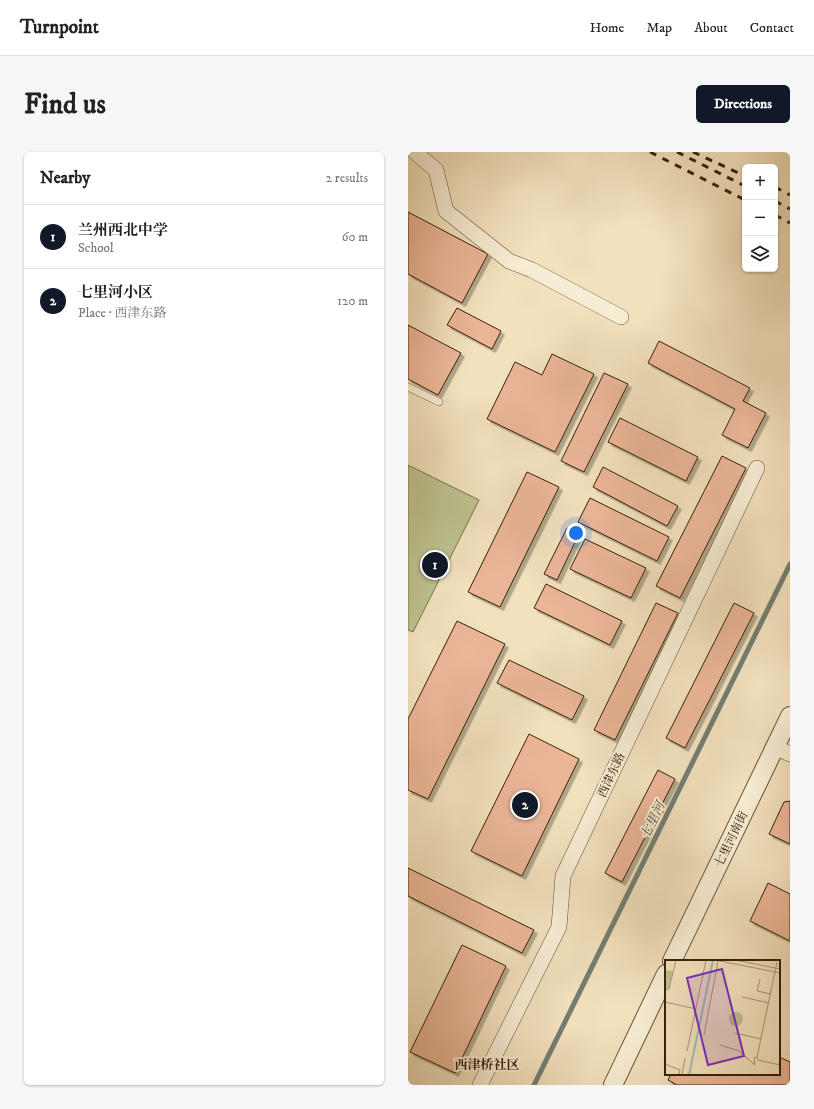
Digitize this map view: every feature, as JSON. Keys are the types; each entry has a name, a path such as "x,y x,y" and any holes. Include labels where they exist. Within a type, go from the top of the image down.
{"street":[{"path":"416,152 436,170 446,211 509,261 532,270 621,317"},
{"name":"西津东路","path":"480,1085 559,927 563,876 757,468"},
{"name":"七里河南街","path":"673,960 783,750 790,716"},
{"path":"613,1085 665,976"}],"lane":[{"path":"408,387 439,402"}],"green space":[{"path":"408,465 479,500 413,632 408,630"}],"building":[{"path":"408,212 488,254 462,303 408,274"},
{"path":"457,308 501,331 492,349 447,325"},
{"path":"408,325 461,353 438,395 408,379"},
{"path":"659,341 750,388 743,401 766,413 748,448 722,435 735,409 648,363"},
{"path":"552,354 594,374 555,452 487,419 515,362 542,375"},
{"path":"604,373 628,384 584,472 561,461"},
{"path":"620,418 698,457 686,481 608,442"},
{"path":"722,456 746,468 680,598 656,586"},
{"path":"603,467 678,506 667,526 593,487"},
{"path":"527,472 559,487 500,607 468,592"},
{"path":"590,498 669,537 657,561 578,522"},
{"path":"567,528 579,534 557,580 544,574"},
{"path":"585,539 646,568 631,598 570,569"},
{"path":"546,584 622,621 610,645 534,608"},
{"path":"656,603 678,613 615,740 594,730"},
{"path":"734,603 754,613 685,748 666,738"},
{"path":"457,621 505,644 428,799 408,790 408,719"},
{"path":"509,660 584,696 572,720 497,683"},
{"path":"529,734 579,759 522,876 471,851"},
{"path":"658,770 675,779 622,882 605,873"},
{"path":"790,801 790,844 769,834 784,802"},
{"path":"408,868 534,930 522,953 408,896"},
{"path":"768,883 790,894 790,941 750,921"},
{"path":"462,945 506,966 455,1073 410,1052"},
{"path":"780,1057 790,1062 790,1085 677,1085 668,1080 670,1075 780,1075"}],"waterway":[{"name":"七里河","path":"534,1085 790,564"}],"railway":[{"path":"650,152 742,198"},
{"path":"677,152 742,184"},
{"path":"693,152 742,175"},
{"path":"778,189 790,195"},
{"path":"778,203 790,209"},
{"path":"778,217 790,223"}],"place":[{"name":"兰州西北中学","path":"435,565"},
{"name":"七里河小区","path":"525,805"}],"district":[{"name":"西津桥社区","path":"487,1064"}]}
